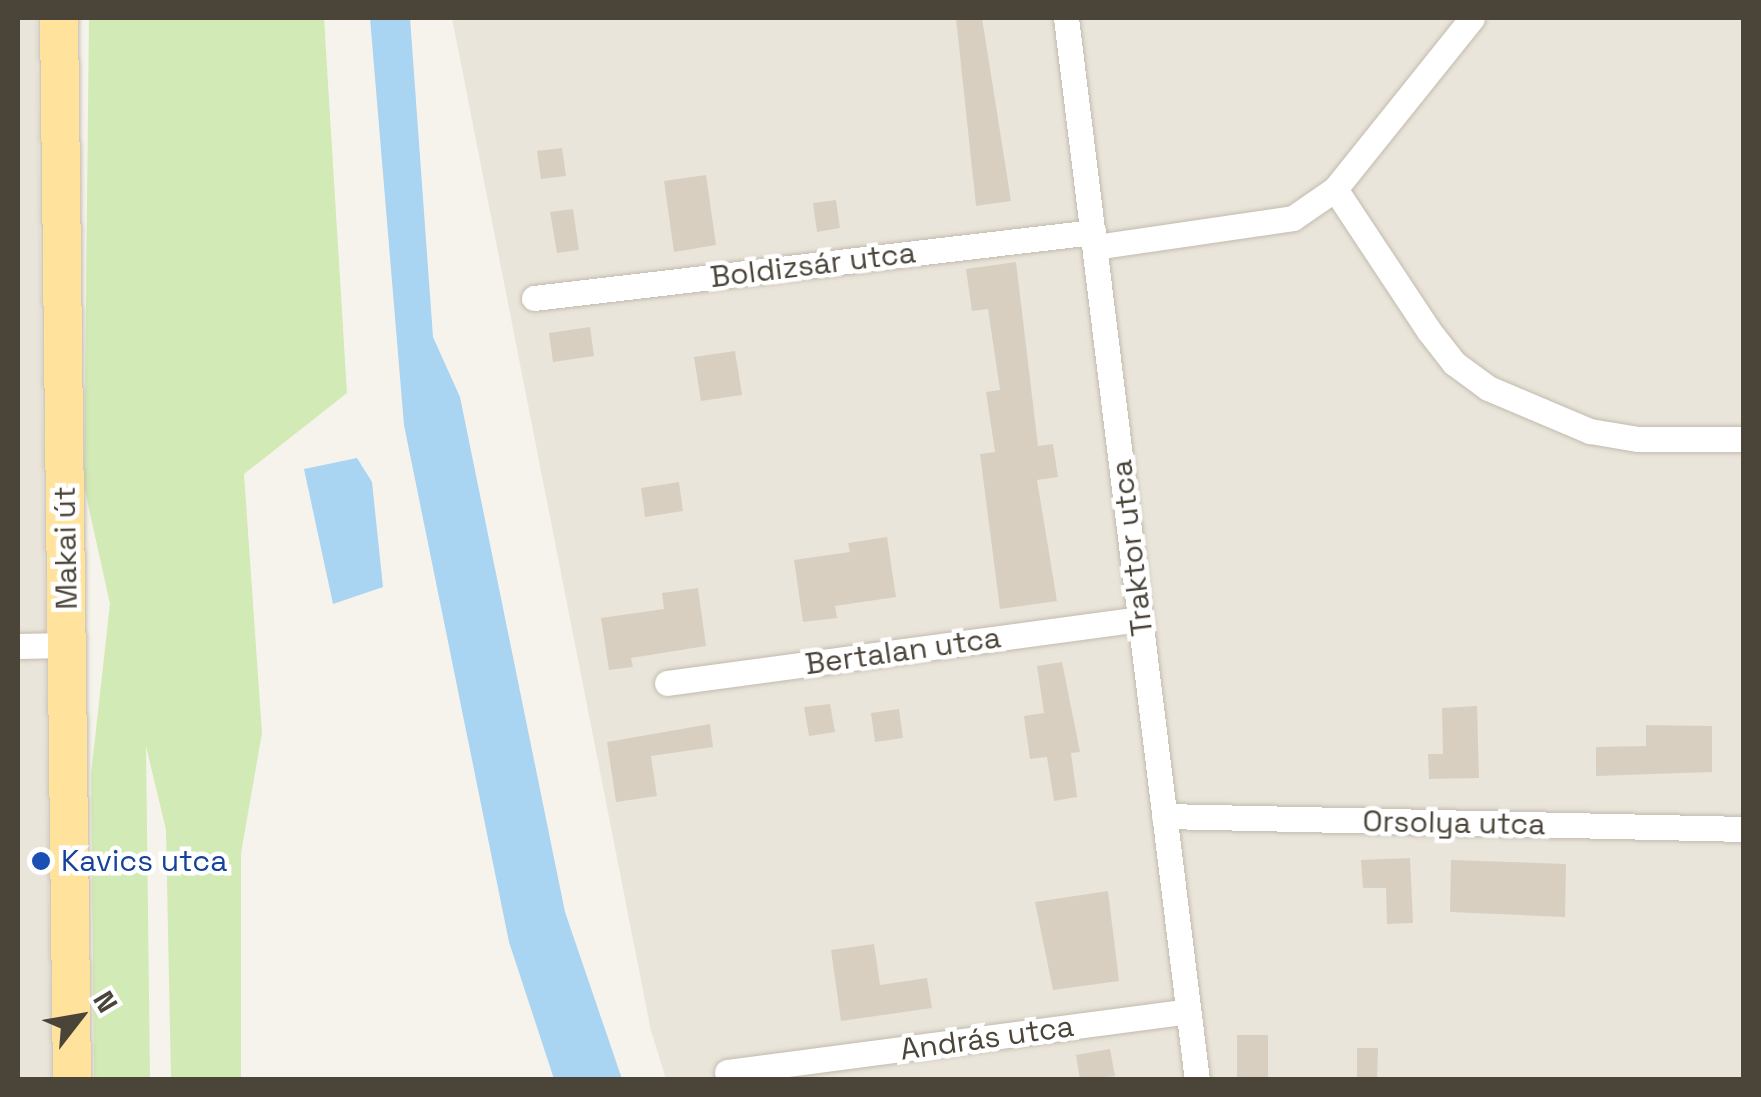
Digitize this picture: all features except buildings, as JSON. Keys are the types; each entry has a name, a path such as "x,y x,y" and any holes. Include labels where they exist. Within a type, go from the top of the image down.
{"main road":[{"name":"Makai út","path":"59,18 72,1080"}],"street":[{"name":"Traktor utca","path":"1066,18 1196,1080"},
{"name":"Boldizsár utca","path":"534,298 1094,239 1260,227 1293,218 1335,189 1472,18"},
{"path":"1335,189 1429,331 1454,363 1488,388 1590,431 1638,438 1744,439"},
{"name":"Bertalan utca","path":"667,683 1140,618"},
{"path":"18,646 67,645"},
{"name":"Orsolya utca","path":"1164,816 1744,829"},
{"name":"András utca","path":"727,1072 1188,1011"}],"shaded area":[{"path":"18,18 37,18 51,1080 18,1079"},
{"path":"452,18 1743,18 1743,1079 666,1079 651,1031"}],"green space":[{"path":"89,18 324,18 347,393 244,474 262,733 241,853 241,1079 171,1079 166,830 146,746 150,1079 94,1079 91,774 110,604 84,486"}],"water":[{"path":"370,18 410,18 433,337 460,397 565,912 622,1079 554,1079 509,942 404,425"},
{"path":"357,458 372,482 383,587 333,604 304,469"}],"place":[{"name":"Kavics utca","path":"41,861"}]}
